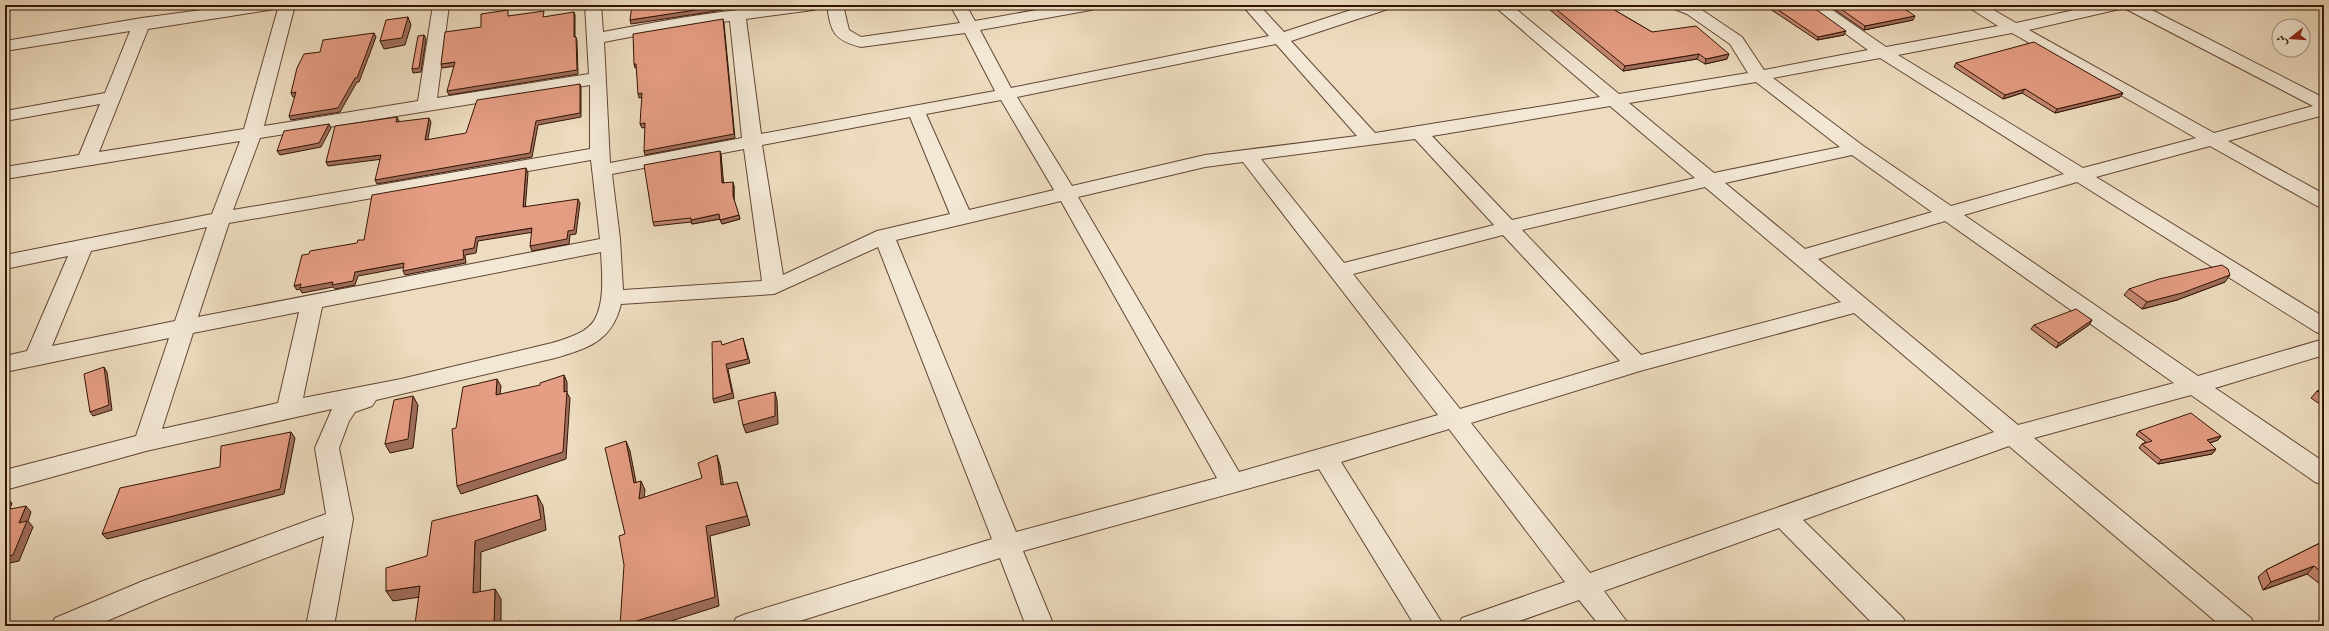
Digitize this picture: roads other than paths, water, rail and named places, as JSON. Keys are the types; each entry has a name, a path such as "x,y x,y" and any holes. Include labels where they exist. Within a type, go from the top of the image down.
{"street":[{"path":"5,46 142,23 269,5"},
{"path":"146,442 220,218 252,135 287,5"},
{"path":"427,104 441,5"},
{"path":"5,480 146,442 289,410 401,388 573,344 594,332 606,321 612,298 609,244 601,161 598,78 593,5"},
{"path":"595,39 681,22 813,5"},
{"path":"835,5 840,32 850,40 861,42 970,27 1091,5"},
{"path":"958,5 1006,94 1066,193 1233,484"},
{"path":"1250,5 1371,140"},
{"path":"5,262 220,218 752,140 916,111 1280,39 1343,16 1385,5"},
{"path":"1501,5 2241,626"},
{"path":"1678,5 1693,11 1736,41 1759,76 1855,149 2324,475"},
{"path":"1814,5 1884,53 2324,327"},
{"path":"1973,5 2324,202"},
{"path":"612,298 774,287 884,236 1205,161 1248,154 1419,134 1613,99 1759,76 2014,28 2118,5"},
{"path":"2130,5 2324,105"},
{"path":"738,14 752,140 774,287"},
{"path":"87,159 142,23"},
{"path":"5,173 87,159 252,135 427,104 598,78"},
{"path":"5,116 111,97"},
{"path":"1801,257 2080,175 2214,140 2324,109"},
{"path":"916,111 962,218"},
{"path":"1419,134 1505,227 1636,364"},
{"path":"1339,271 1505,227 1708,179 1855,149"},
{"path":"1248,154 1616,626"},
{"path":"884,236 1040,626"},
{"path":"5,364 185,327 609,244"},
{"path":"36,357 83,245"},
{"path":"289,410 312,302"},
{"path":"763,623 1008,545 1325,458 1636,364 1858,305"},
{"path":"1472,626 1782,515 2013,435 2324,348"},
{"path":"320,626 340,519 327,448 338,419 347,406 401,388"},
{"path":"1325,458 1430,626"},
{"path":"1782,515 1893,626"},
{"path":"65,626 154,589 340,519"}]}
